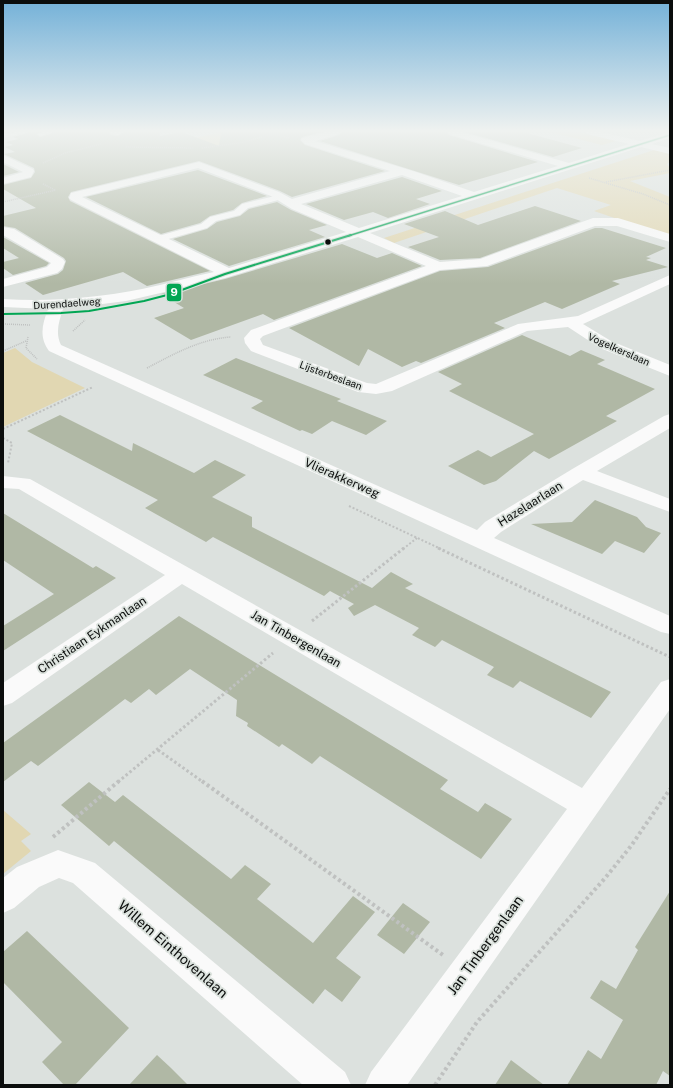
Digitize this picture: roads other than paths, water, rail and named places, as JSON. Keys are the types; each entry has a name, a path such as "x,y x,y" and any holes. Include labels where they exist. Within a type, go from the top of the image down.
{"street":[{"path":"123,183 75,194 75,198 226,274"},
{"path":"242,183 438,266 482,263 593,222 600,221 618,222 670,238"},
{"path":"284,200 354,183"},
{"path":"435,183 473,196"},
{"name":"Durendaelweg","path":"3,303 85,313 124,306 200,285 226,274 515,183"},
{"path":"3,231 9,232 58,262 57,266 52,270 3,283"},
{"name":"Lijsterbeslaan","path":"438,266 257,333 252,338 253,344 257,348 364,388 376,389 386,387 524,327 571,322 583,319 670,279"},
{"name":"Durendaelweg","path":"3,314 55,310"},
{"name":"Vlierakkerweg","path":"55,310 50,336 50,342 54,348 670,626"},
{"name":"Vogelkerslaan","path":"571,322 583,333 598,341 670,371"},
{"name":"Hazelaarlaan","path":"480,539 493,527 581,472 670,420"},
{"path":"581,472 670,506"},
{"name":"Jan Tinbergenlaan","path":"4,481 23,483 586,805"},
{"name":"Christiaan Eykmanlaan","path":"3,696 182,574"},
{"name":"Jan Tinbergenlaan","path":"384,1085 670,688"},
{"name":"Willem Einthovenlaan","path":"3,898 28,878 58,864 84,873 332,1085"}],"lane":[{"path":"158,239 204,226 213,219 237,213 245,206 284,200"}]}
